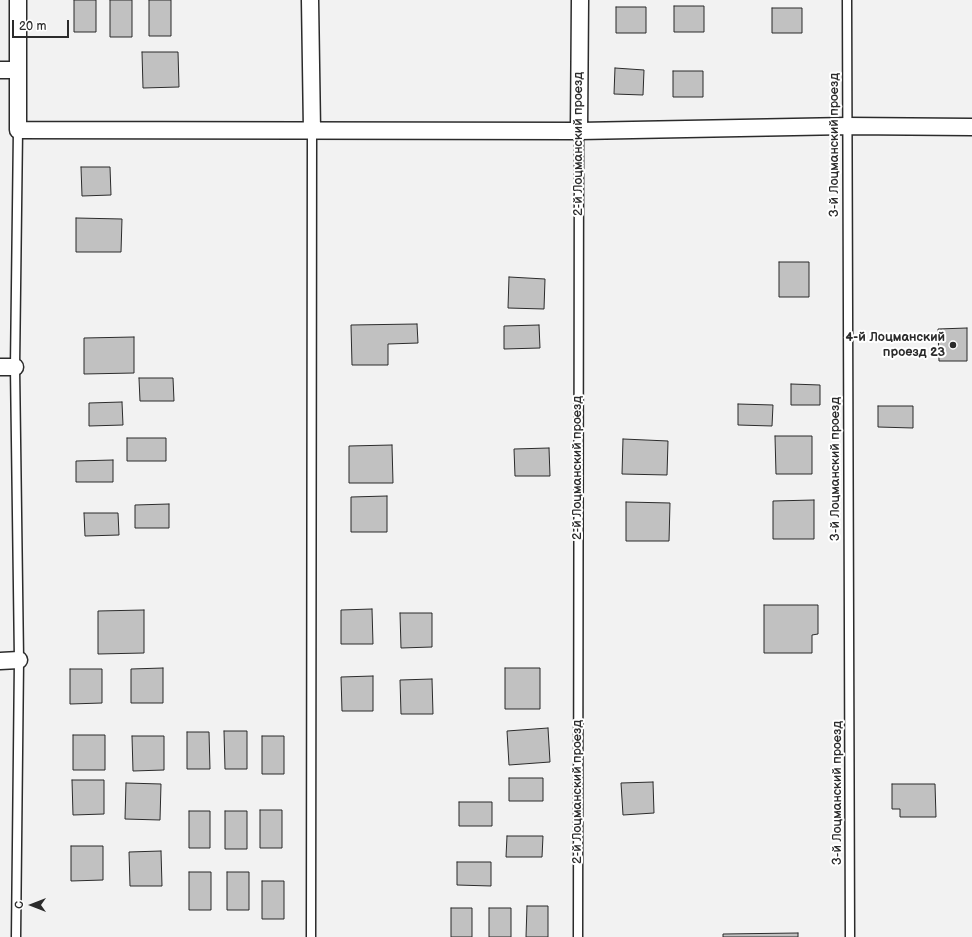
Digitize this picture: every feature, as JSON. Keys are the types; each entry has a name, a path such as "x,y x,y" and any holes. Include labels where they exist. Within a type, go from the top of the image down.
{"street":[{"path":"18,0 18,130 579,131 847,126 972,127"},
{"path":"310,0 312,130"},
{"name":"2-й Лоцманский проезд","path":"579,131 580,0"},
{"path":"0,70 18,70"},
{"path":"0,661 19,660"}],"lane":[{"name":"3-й Лоцманский проезд","path":"847,0 850,937"},
{"path":"16,937 19,660 8,367 18,130"},
{"path":"311,937 312,130"},
{"name":"2-й Лоцманский проезд","path":"578,937 579,131"}],"building":[{"path":"74,0 96,0 96,32 74,32"},
{"path":"110,0 132,0 132,37 110,37"},
{"path":"149,0 171,0 171,36 149,36"},
{"path":"674,6 704,6 704,32 674,32"},
{"path":"616,7 646,7 646,33 616,33"},
{"path":"772,8 802,8 802,33 772,33"},
{"path":"142,52 178,52 179,87 143,88"},
{"path":"615,68 644,70 643,95 614,94"},
{"path":"673,71 703,71 703,97 673,97"},
{"path":"81,167 110,167 111,195 82,196"},
{"path":"76,218 122,219 121,252 76,252"},
{"path":"779,262 809,262 809,297 779,297"},
{"path":"509,277 545,279 544,309 508,308"},
{"path":"417,324 418,343 388,344 388,365 352,365 351,325"},
{"path":"539,325 540,348 504,349 504,326"},
{"name":"4-й Лоцманский проезд 23","path":"967,328 967,361 939,361 938,329"},
{"path":"134,337 134,373 84,374 84,338"},
{"path":"139,378 173,378 174,401 140,401"},
{"path":"791,384 820,385 820,405 791,405"},
{"path":"122,402 123,425 89,426 89,403"},
{"path":"738,404 773,405 772,426 738,425"},
{"path":"878,406 913,406 913,428 878,427"},
{"path":"775,436 812,436 812,474 776,474"},
{"path":"127,438 166,438 166,461 127,461"},
{"path":"623,439 668,441 667,475 622,474"},
{"path":"392,445 393,483 349,483 349,446"},
{"path":"549,448 550,476 515,476 514,449"},
{"path":"113,460 113,482 76,482 76,461"},
{"path":"387,496 387,532 351,532 351,497"},
{"path":"814,500 814,539 773,539 773,501"},
{"path":"626,502 670,503 669,541 626,541"},
{"path":"169,504 169,528 135,528 135,505"},
{"path":"84,513 118,513 119,535 85,536"},
{"path":"764,605 818,605 818,634 812,635 812,653 764,653"},
{"path":"372,609 373,644 341,644 341,610"},
{"path":"144,610 144,653 98,654 98,611"},
{"path":"400,613 432,613 432,647 401,648"},
{"path":"163,668 163,703 131,703 131,669"},
{"path":"505,668 540,668 540,709 505,709"},
{"path":"70,669 102,669 102,703 70,704"},
{"path":"373,676 373,711 342,711 341,677"},
{"path":"432,679 433,714 401,714 400,680"},
{"path":"548,728 550,762 509,765 507,731"},
{"path":"224,731 247,731 247,769 225,769"},
{"path":"187,732 209,732 210,769 187,769"},
{"path":"73,735 105,735 105,770 73,770"},
{"path":"132,736 164,736 164,770 133,771"},
{"path":"262,736 284,736 284,774 262,774"},
{"path":"509,778 543,778 543,801 509,801"},
{"path":"72,780 104,780 104,814 73,815"},
{"path":"653,782 654,813 623,815 621,783"},
{"path":"126,783 161,784 160,820 125,819"},
{"path":"892,784 935,784 936,817 900,817 900,809 892,809"},
{"path":"459,802 492,802 492,826 459,826"},
{"path":"260,810 282,810 282,848 260,848"},
{"path":"189,811 210,811 210,848 189,848"},
{"path":"225,811 247,811 247,849 225,849"},
{"path":"507,836 543,836 542,857 506,857"},
{"path":"71,846 103,846 103,880 71,881"},
{"path":"161,851 162,886 130,886 129,852"},
{"path":"457,862 491,862 491,886 457,885"},
{"path":"189,872 211,872 211,910 189,910"},
{"path":"227,872 249,872 249,910 227,910"},
{"path":"262,881 284,881 284,919 262,919"},
{"path":"527,906 548,906 548,937 526,937"},
{"path":"451,908 472,908 472,937 451,937"},
{"path":"489,908 511,908 511,937 489,937"},
{"path":"798,933 798,937 723,937 723,934"}],"place":[{"name":"4-й Лоцманский проезд 23","path":"953,345"}]}
